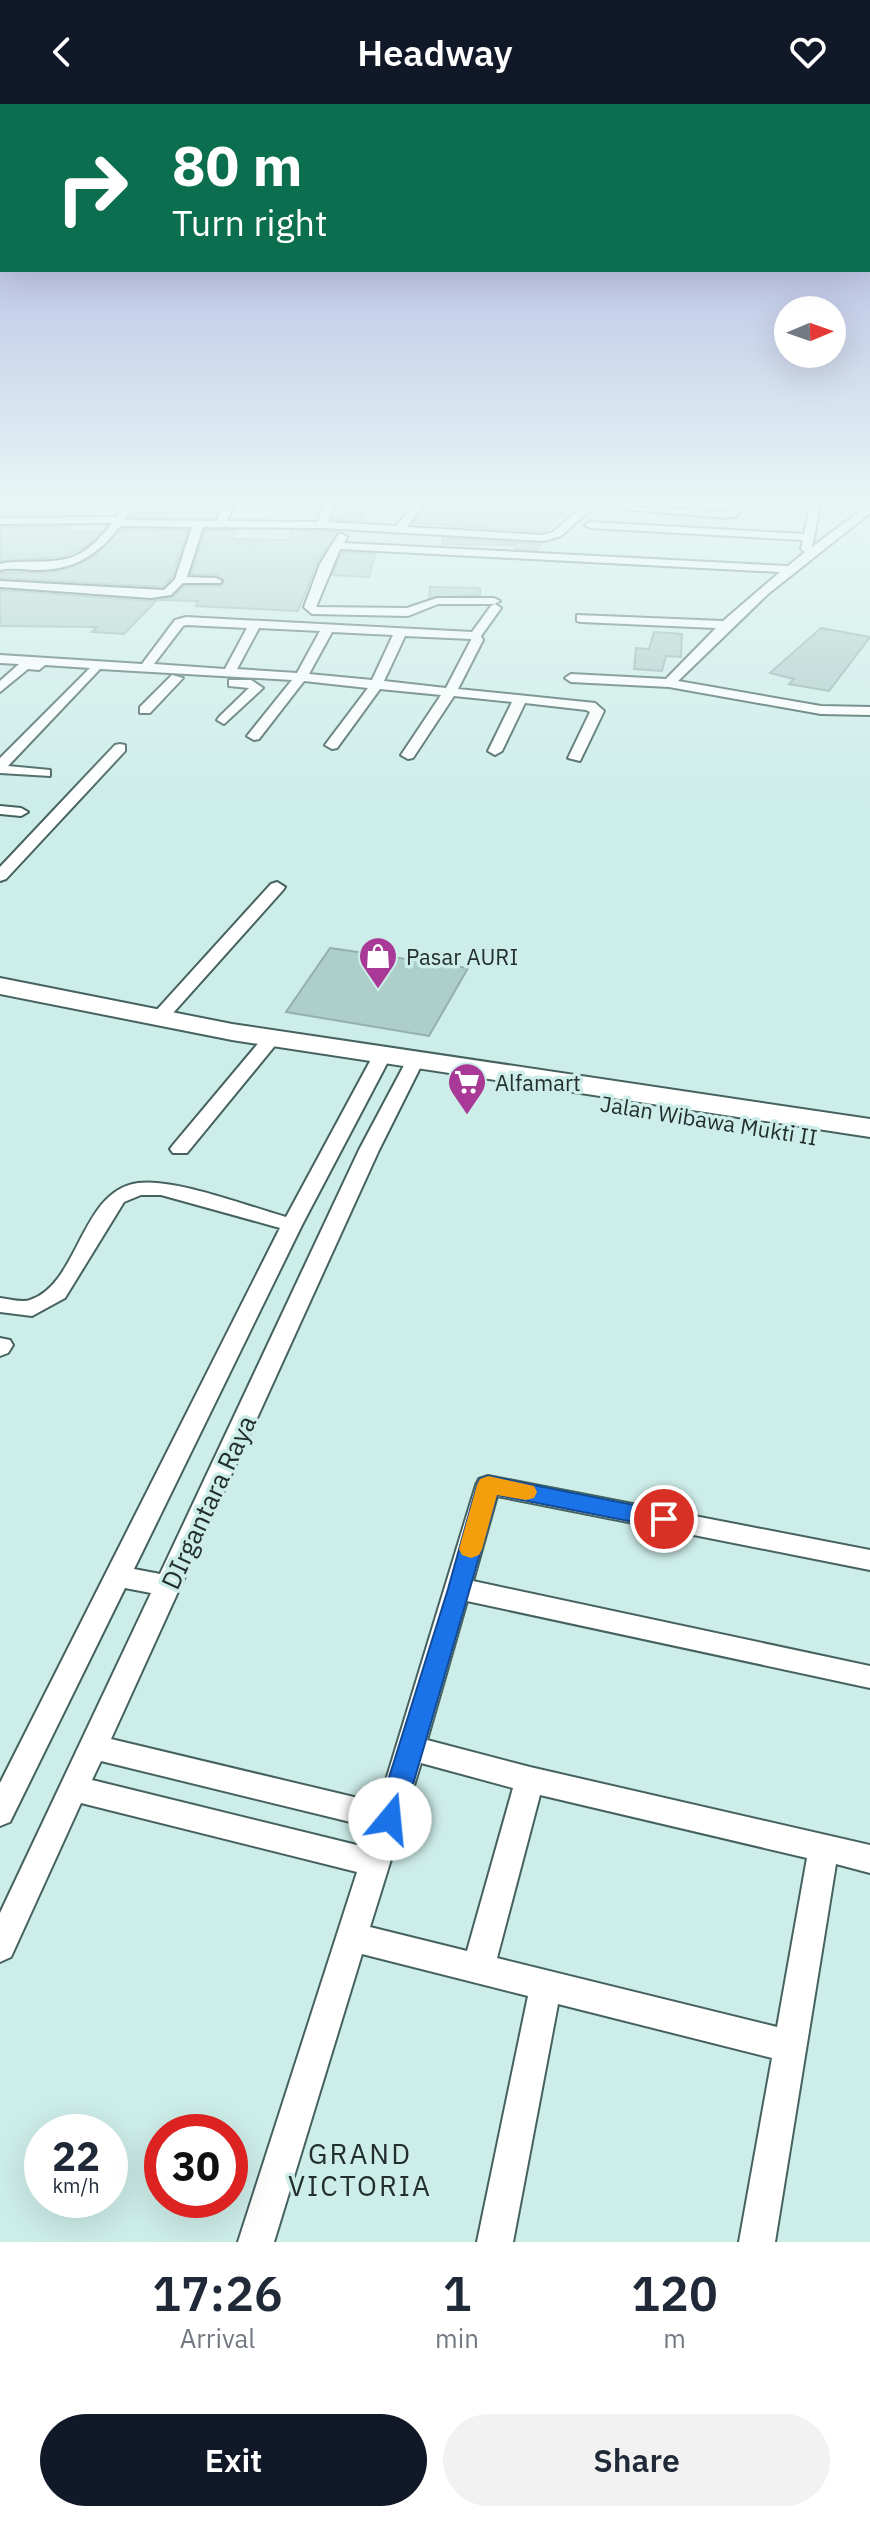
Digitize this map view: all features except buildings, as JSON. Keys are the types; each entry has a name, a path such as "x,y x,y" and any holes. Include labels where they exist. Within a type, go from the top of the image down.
{"main road":[{"name":"Jalan Wibawa Mukti II","path":"0,986 412,1065 870,1146"},
{"name":"Jalan Wibawa Mukti II","path":"412,1065 870,1128"}],"street":[{"path":"310,606 312,610 408,612 424,606"},
{"path":"408,755 450,692 477,640 475,636 494,606"},
{"path":"669,683 748,606"},
{"path":"581,618 726,625"},
{"path":"145,668 179,623 186,621 475,636"},
{"path":"229,673 255,624"},
{"path":"254,736 301,677 328,628"},
{"path":"332,745 376,685 401,631"},
{"path":"0,659 301,677 590,706 597,711 575,758"},
{"path":"0,688 25,665 251,684 257,688 224,720"},
{"path":"0,767 95,670"},
{"path":"145,710 177,678"},
{"path":"571,678 669,683 821,710 870,711"},
{"path":"495,751 521,698"},
{"path":"0,876 120,748"},
{"path":"0,767 45,773"},
{"path":"0,810 21,812"},
{"path":"159,1018 277,887"},
{"path":"180,1149 272,1038"},
{"name":"DIrgantara Raya","path":"0,1813 335,1144 375,1057"},
{"name":"DIrgantara Raya","path":"0,1947 369,1150 412,1065"},
{"path":"335,1144 369,1150"},
{"path":"0,1305 32,1309 57,1293 116,1198 138,1189 162,1189 292,1225"},
{"path":"256,2242 390,1819 460,1589 488,1485 870,1560"},
{"path":"116,1576 169,1586"},
{"path":"460,1589 870,1677"},
{"path":"95,1747 390,1819"},
{"path":"411,1748 530,1780 870,1859"},
{"path":"478,1969 530,1780"},
{"path":"75,1789 374,1863"},
{"path":"757,2242 824,1848"},
{"path":"351,1937 789,2046"},
{"path":"495,2242 546,1984"}],"slow traffic":[{"path":"471,1549 488,1485 526,1492"}],"place":[{"name":"Pasar AURI","path":"378,990"},
{"name":"Alfamart","path":"467,1116"}],"district":[{"name":"GRAND VICTORIA","path":"360,2169"}],"route":[{"path":"390,1819 460,1589 488,1485 664,1519"}]}
